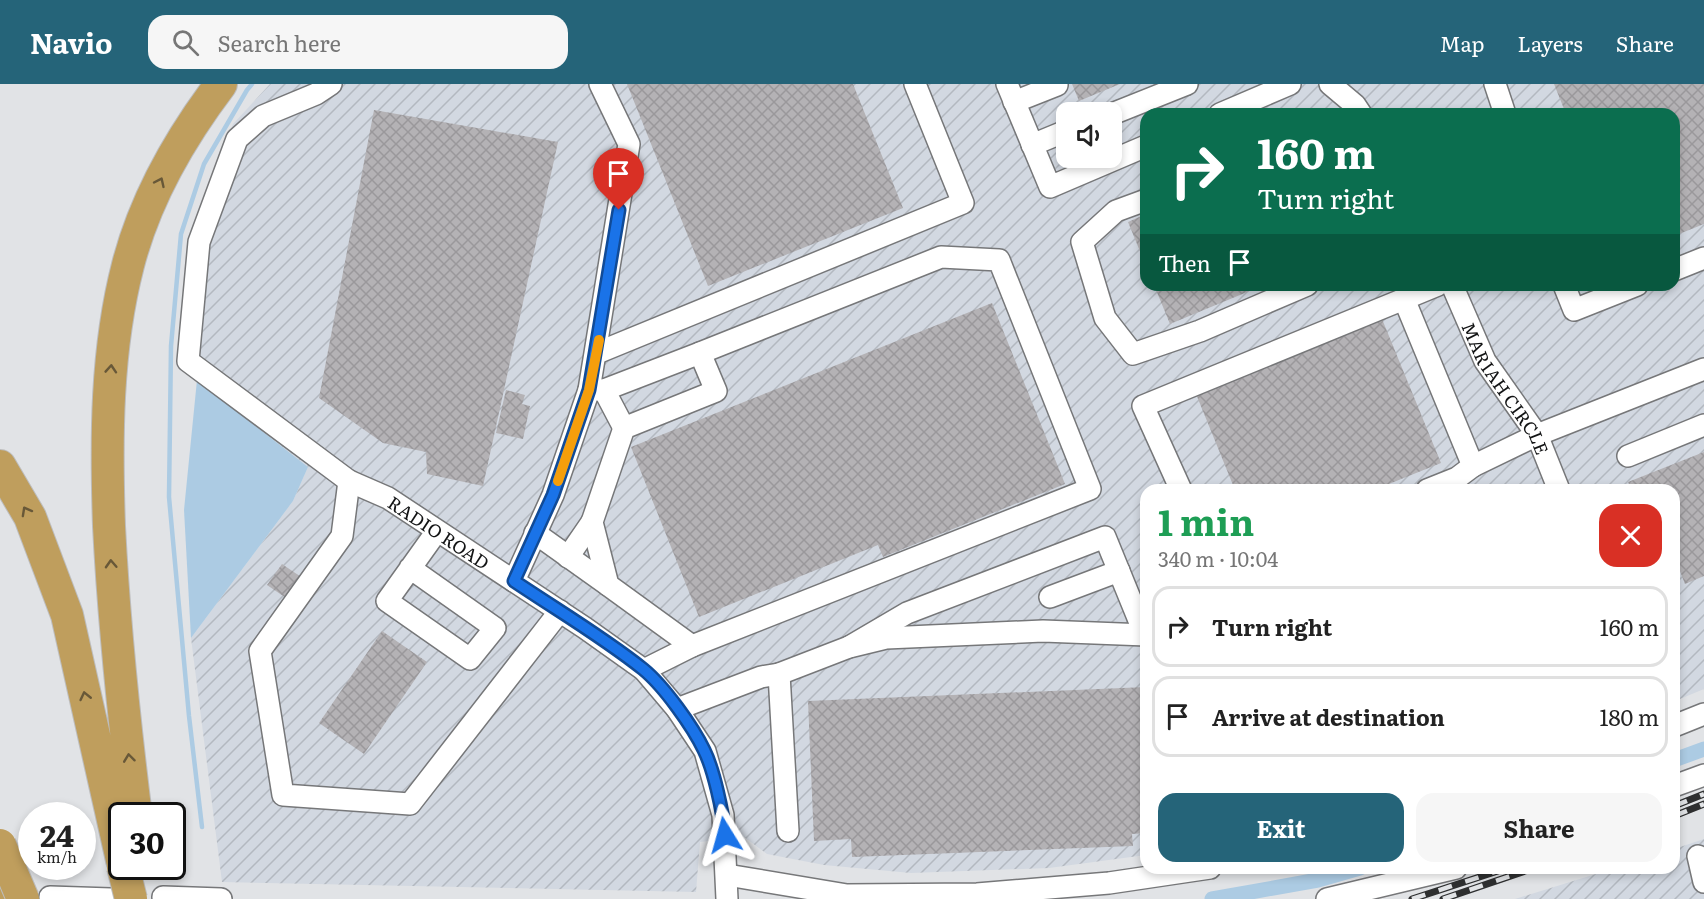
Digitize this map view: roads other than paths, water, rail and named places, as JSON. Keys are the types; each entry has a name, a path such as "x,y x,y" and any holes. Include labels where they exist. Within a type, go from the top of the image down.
{"highway":[{"path":"122,802 108,492 108,411 112,345 128,264 146,212 175,152 195,118 221,84"},
{"path":"0,466 30,517 67,615 115,802"},
{"path":"0,845 36,898"},
{"path":"126,880 131,899"},
{"path":"149,880 156,898"}],"street":[{"name":"RADIO ROAD","path":"331,84 316,94 263,116 237,139 200,242 188,361 349,480 388,498 644,670 678,709 705,751 723,815 727,899"},
{"path":"514,581 597,390 597,353 629,144 600,84"},
{"path":"597,353 963,203 915,84"},
{"path":"1122,110 1187,84"},
{"path":"1234,108 1290,84"},
{"path":"1330,84 1356,108"},
{"path":"1495,84 1503,108"},
{"path":"1057,85 1010,93 1050,187 1140,149"},
{"path":"1032,145 1056,135"},
{"path":"1140,202 1116,211 1082,242 1105,318 1133,354 1200,331 1292,291"},
{"path":"597,390 941,257 999,260 1089,489 692,645 644,670"},
{"path":"1680,268 1704,258"},
{"path":"1178,484 1143,406 1423,291"},
{"name":"MARIAH CIRCLE","path":"1455,291 1485,361 1537,435 1557,484"},
{"path":"1566,291 1574,310 1622,291"},
{"path":"1404,299 1473,466"},
{"path":"568,557 592,522 624,428 716,391 700,352"},
{"path":"1442,484 1537,435 1704,369"},
{"path":"597,390 624,428"},
{"path":"1628,456 1704,425"},
{"path":"349,480 342,536 260,651 283,795 410,804 560,612"},
{"path":"592,522 608,585"},
{"path":"410,568 495,628 470,659 387,601 410,568 437,531"},
{"path":"535,534 692,645"},
{"path":"849,647 907,613 1105,537 1140,621"},
{"path":"1050,597 1119,571"},
{"path":"678,709 761,677 779,674 849,647 886,638 1043,631 1140,635"},
{"path":"779,674 788,831"},
{"path":"1680,724 1704,714"},
{"path":"1680,784 1704,775"},
{"path":"1698,856 1704,882"},
{"path":"727,875 847,895 977,894 1109,884 1172,874"},
{"path":"1327,899 1430,874"},
{"path":"36,898 111,899"},
{"path":"156,898 221,899"}],"water":[{"path":"197,380 308,467 293,501 191,638 184,510"}],"waterway":[{"path":"202,827 189,716 169,497 171,346 181,234 204,164 252,84"},
{"path":"1680,758 1704,749"},
{"path":"1212,899 1318,880 1339,874"},
{"path":"1271,884 1272,888"}],"railway":[{"path":"1680,804 1704,794"},
{"path":"1680,814 1704,804"},
{"path":"1412,899 1489,874"},
{"path":"1443,899 1516,874"}]}
